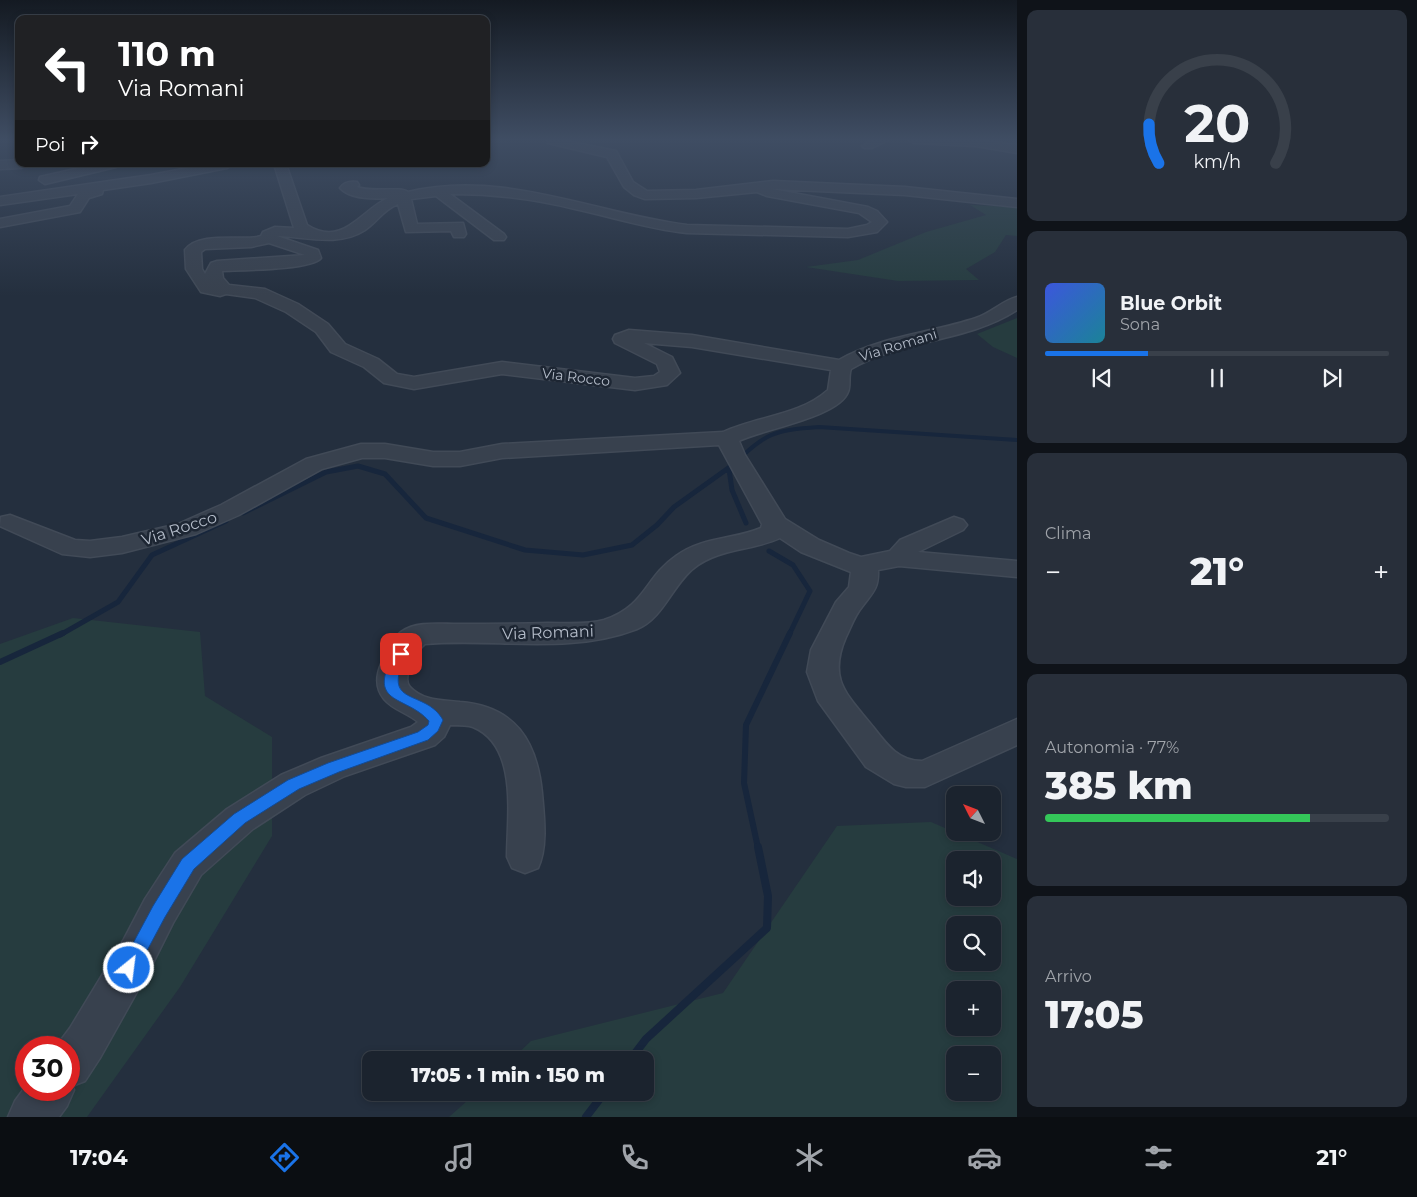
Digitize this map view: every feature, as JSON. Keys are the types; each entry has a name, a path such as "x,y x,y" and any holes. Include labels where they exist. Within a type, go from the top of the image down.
{"street":[{"path":"0,201 64,192"},
{"path":"0,223 59,213 75,208 84,195 99,192"},
{"name":"Via Rocco","path":"289,192 300,227 314,234 326,235"},
{"name":"Via Rocco","path":"358,192 379,195 432,192"},
{"name":"Via Rocco","path":"433,192 404,198 383,206 357,228 348,232 326,235 275,232 268,235 269,238 256,243 211,244 195,247 193,250 194,269 207,288 216,291 259,293 292,308 322,328 338,348 370,363 391,379 414,383 502,368 635,384 660,381 670,373 665,361 622,339 629,336 692,341 842,366"},
{"path":"434,192 487,225 499,237"},
{"name":"Via Rocco","path":"508,192 663,226 686,229 848,233 872,230 880,222 872,214 863,210 768,192"},
{"path":"636,192 645,195 714,192"},
{"path":"913,192 1017,202"},
{"path":"404,198 411,229 458,226 459,234"},
{"path":"225,290 215,280 213,272 217,266 300,262 313,258 313,253 269,238"},
{"name":"Via Romani","path":"734,453 754,425 796,415 825,404 838,392 839,374 842,366 856,358 902,342 994,317 1017,302"},
{"name":"Via Rocco","path":"10,522 70,548 90,549 122,545 187,529 230,510 314,464 360,451 385,451 433,459 460,459 502,451 734,453"},
{"path":"734,453 775,524 810,546 840,559 860,565 899,558 1017,568"},
{"name":"Via Romani","path":"525,857 524,770 518,752 498,726 485,718 464,714 429,712 398,696 392,688 391,681 395,666 407,642 413,637 439,634 576,633 603,630 619,625 630,621 643,612 672,573 686,561 716,546 768,534 772,532 775,524"},
{"path":"899,558 909,546 954,525"},
{"path":"860,565 865,571 862,590 850,602 838,624 826,650 822,672 829,693 878,758 906,774 925,774 1017,731"},
{"path":"80,1050 188,864 240,819 293,785 333,768 423,736 433,728 436,720 429,712"},
{"path":"31,1117 43,1101"}],"green space":[{"path":"970,205 1017,207 1017,236 1006,235 995,252 966,269 979,280 898,281 806,267 858,260 926,232 986,215"},
{"path":"1017,318 1017,358 993,347 977,334"},
{"path":"73,618 200,632 205,696 272,737 272,836 180,987 87,1117 0,1117 0,644"},
{"path":"931,822 946,828 946,841 975,841 998,851 946,851 946,906 1001,906 1001,852 1017,859 1017,1117 449,1117 467,1101 654,1101 654,1051 520,1051 531,1041 723,993 837,826"}],"waterway":[{"path":"734,464 754,446 771,435 804,428 819,427 1017,440"},
{"path":"243,513 326,472 358,466 385,474 426,518 525,550 583,555 632,545 657,525 674,507 734,464"},
{"path":"729,469 732,490 746,523"},
{"path":"60,635 118,602 152,555 226,521"},
{"path":"769,551 793,565 810,591 789,635"},
{"path":"0,662 63,633"},
{"path":"758,848 744,783 746,725 790,633"},
{"path":"637,1051 646,1039 767,928 768,896 758,847"},
{"path":"586,1117 598,1101"}],"route":[{"path":"129,968 159,911 188,864 240,819 293,785 333,768 423,736 433,728 436,720 429,712 414,706 398,696 392,688 391,681 401,654"}]}
